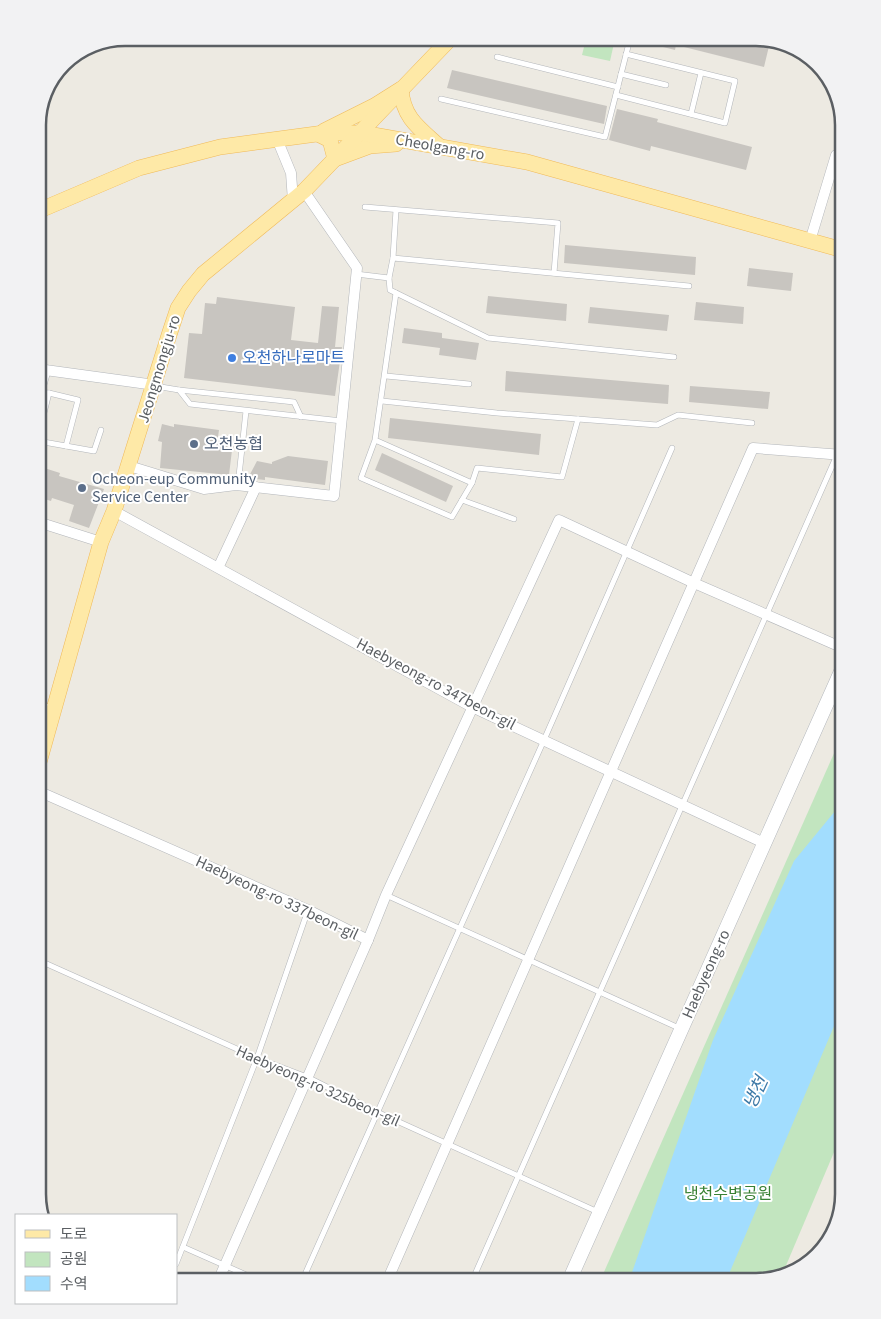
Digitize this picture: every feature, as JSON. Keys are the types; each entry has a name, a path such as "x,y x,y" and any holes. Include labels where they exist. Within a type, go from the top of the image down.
{"main road":[{"name":"Jeongmongju-ro","path":"46,738 101,542 129,466 178,308 203,274 299,196 362,133 443,46"},
{"path":"318,134 374,106 401,89 402,104 406,113 440,146"},
{"name":"Cheolgang-ro","path":"46,208 139,168 220,147 318,134 362,133 527,162 835,248"},
{"path":"318,134 330,140 335,160 370,146 415,142"},
{"name":"Haebyeong-ro","path":"573,1273 835,687"}],"street":[{"path":"129,466 204,489 238,485 334,496 357,268 299,196 292,173 277,139"},
{"path":"810,241 835,158"},
{"path":"46,370 155,386"},
{"path":"390,1273 754,448 835,455"},
{"path":"219,566 256,487"},
{"name":"Haebyeong-ro 347beon-gil","path":"114,511 219,566 472,707 764,843"},
{"name":"Haebyeong-ro 337beon-gil","path":"46,795 308,910 368,940 386,895 559,520 626,552"},
{"path":"46,525 101,542"},
{"path":"626,552 835,644"},
{"path":"46,709 54,710"},
{"path":"222,1273 368,940"}],"lane":[{"path":"441,99 605,137 628,46"},
{"path":"616,95 724,123 735,82 626,54"},
{"path":"497,57 618,87"},
{"path":"691,114 701,73"},
{"path":"621,74 666,85"},
{"path":"365,207 558,223 554,273"},
{"path":"396,210 393,258 389,278 390,290 488,338 674,357"},
{"path":"393,258 690,286"},
{"path":"356,274 389,278"},
{"path":"396,293 386,376 375,440 361,478 452,517 472,483 477,468 562,477 578,419"},
{"path":"46,377 49,370"},
{"path":"386,376 469,384"},
{"path":"155,386 294,402 301,417"},
{"path":"179,390 190,404 342,421"},
{"path":"46,393 78,400 66,446"},
{"path":"46,405 49,393"},
{"path":"382,401 657,425 678,415 752,423"},
{"path":"238,485 246,411"},
{"path":"46,442 94,451 101,430"},
{"path":"375,440 472,483"},
{"path":"306,1273 544,740 672,448"},
{"path":"476,1273 835,466"},
{"path":"462,500 514,519"},
{"path":"386,895 459,930 681,1029"},
{"path":"178,1259 257,1058 308,910"},
{"name":"Haebyeong-ro 325beon-gil","path":"46,964 257,1058 307,1077 377,1112 599,1212"},
{"path":"183,1247 241,1273"}],"green space":[{"path":"584,46 613,46 610,61 582,55"},
{"name":"냉천수변공원","path":"835,751 835,1150 785,1267 756,1273 604,1273"}],"water":[{"name":"냉천수변공원","path":"835,811 835,1024 729,1273 632,1273 713,1040 794,861"}],"building":[{"path":"659,46 676,46 675,50"},
{"path":"680,46 769,48 764,67"},
{"path":"452,70 607,106 604,124 447,88"},
{"path":"617,109 658,119 657,122 752,147 746,170 651,146 650,151 609,140"},
{"path":"565,245 696,257 695,275 564,263"},
{"path":"749,268 793,273 791,291 747,286"},
{"path":"488,296 567,304 566,321 486,313"},
{"path":"217,297 295,307 291,340 318,343 322,306 339,307 335,347 342,347 335,396 184,378 189,333 202,334 205,303 216,304"},
{"path":"696,302 744,307 743,324 694,320"},
{"path":"590,307 669,315 667,331 588,323"},
{"path":"404,328 442,333 442,338 479,343 476,360 439,355 440,348 402,343"},
{"path":"506,371 669,385 668,404 505,391"},
{"path":"690,386 770,392 768,409 689,402"},
{"path":"390,418 541,434 539,455 388,438"},
{"path":"162,424 174,427 174,424 219,430 217,444 228,435 235,449 232,450 229,475 160,468 162,442 158,441"},
{"path":"382,453 453,486 446,502 375,470"},
{"path":"288,456 328,461 325,485 265,477 265,480 248,478 257,461 272,464 272,462"},
{"name":"Ocheon-eup Community Service Center","path":"46,469 60,473 59,476 104,489 89,528 69,521 74,505 52,498 51,501 46,499"}],"place":[{"name":"오천하나로마트","path":"232,358"},
{"name":"오천농협","path":"194,444"},
{"name":"Ocheon-eup Community Service Center","path":"82,488"}],"water label":[{"name":"냉천","path":"756,1093"}]}
